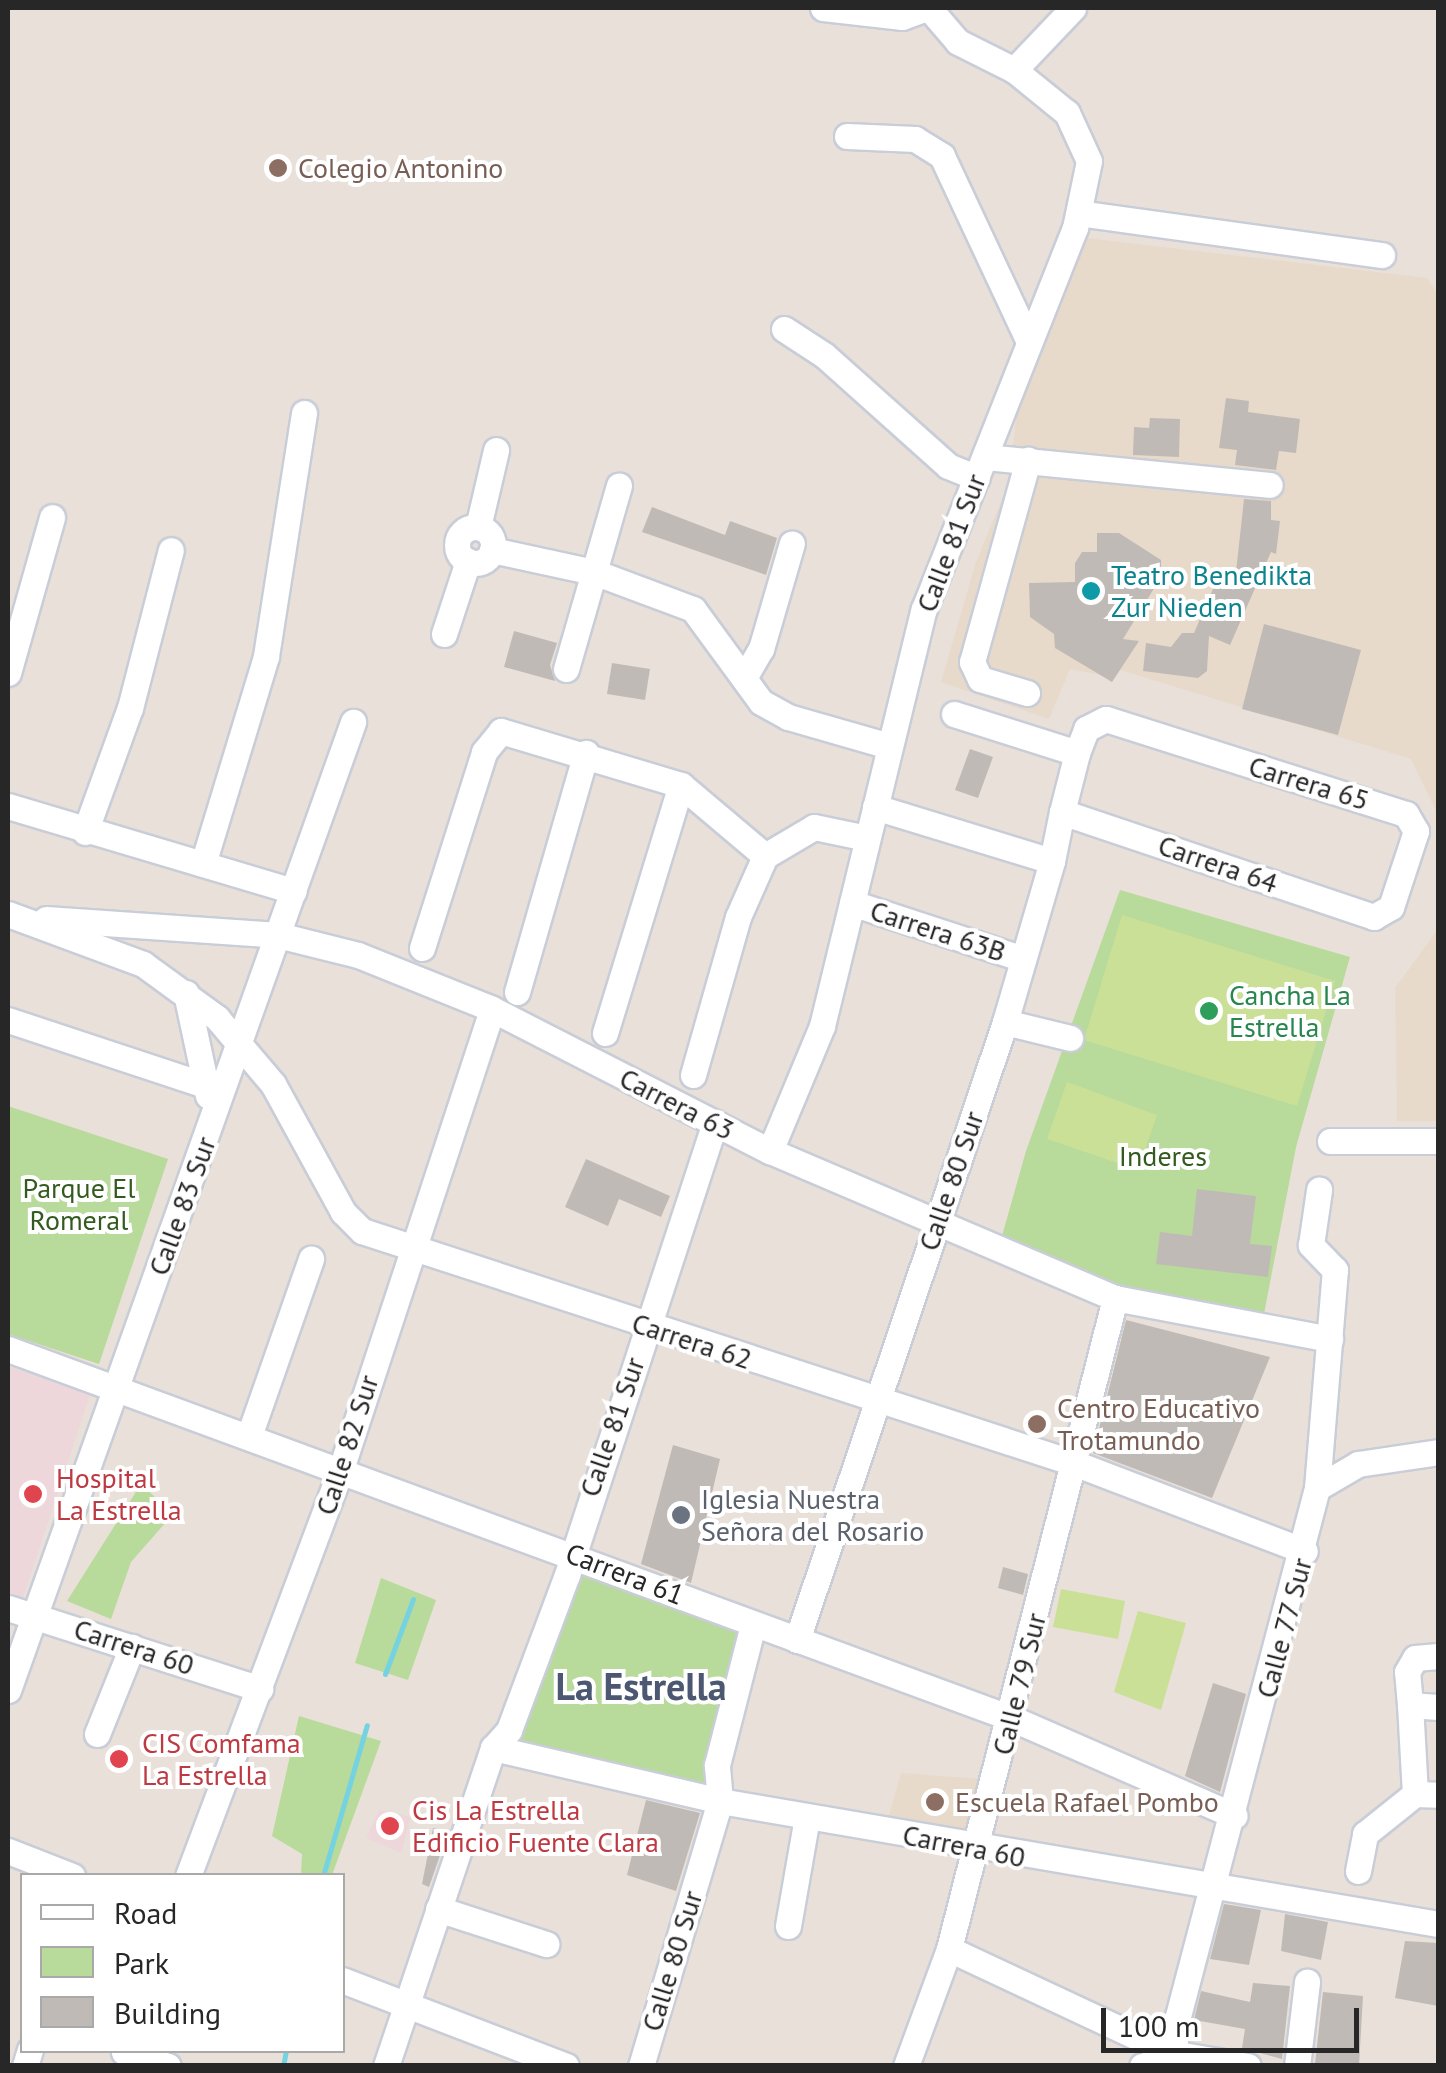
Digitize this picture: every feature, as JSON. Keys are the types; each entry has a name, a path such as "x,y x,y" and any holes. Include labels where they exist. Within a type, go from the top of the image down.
{"street":[{"path":"823,8 902,17 928,8"},
{"name":"Calle 81 Sur","path":"770,1151 811,1062 924,609 1079,213 1089,162 1067,114 1014,70 958,42 928,8"},
{"path":"1014,70 1072,8"},
{"path":"848,136 916,139 942,156 1029,342"},
{"path":"1079,213 1382,255"},
{"path":"784,329 824,355 948,466 981,467 1028,460 1270,485"},
{"path":"203,864 266,656 304,412"},
{"path":"444,634 468,561 458,540 478,527 496,450"},
{"path":"1027,693 980,679 972,662 1028,460"},
{"path":"566,670 619,485"},
{"path":"8,674 52,517"},
{"path":"468,561 483,561 492,550 490,535 478,527"},
{"path":"744,678 761,649 792,543"},
{"path":"85,832 130,708 171,550"},
{"path":"492,550 594,572 693,609 761,702 788,716 889,746"},
{"path":"954,714 1077,753"},
{"name":"Calle 80 Sur","path":"796,1640 1005,1022 1052,860 1077,753 1094,720"},
{"name":"Carrera 65","path":"1094,720 1406,814 1416,832 1391,908 1374,916"},
{"name":"Calle 83 Sur","path":"8,1690 354,722"},
{"path":"422,948 490,739 512,732 681,784 765,856"},
{"path":"517,992 586,753"},
{"path":"606,1034 681,784"},
{"path":"8,806 294,891"},
{"path":"875,806 1052,860"},
{"name":"Carrera 64","path":"1062,812 1374,916"},
{"path":"693,1076 738,917 765,856 814,827 867,838"},
{"name":"Carrera 63B","path":"852,903 1023,958"},
{"name":"Carrera 63","path":"12,916 278,935 358,955 492,1009 770,1151 936,1225 1115,1298 1330,1339"},
{"name":"Carrera 62","path":"12,916 143,964 186,993 240,1043 273,1084 352,1225 410,1250 1074,1464 1305,1551"},
{"path":"186,993 214,1115"},
{"name":"Calle 82 Sur","path":"189,1873 341,1469 492,1009"},
{"path":"8,1020 205,1085"},
{"path":"1005,1022 1070,1038"},
{"name":"Calle 81 Sur","path":"386,2066 492,1748 509,1730 568,1574 570,1552 715,1123"},
{"path":"1330,1140 1438,1141"},
{"name":"Calle 77 Sur","path":"1172,2061 1305,1551 1317,1488 1336,1270 1311,1244 1318,1190"},
{"path":"250,1436 311,1259"},
{"name":"Calle 79 Sur","path":"906,2066 950,1949 1115,1298"},
{"name":"Carrera 61","path":"8,1349 570,1552 753,1625 1011,1718 1235,1816"},
{"path":"1317,1488 1358,1464 1438,1452"},
{"name":"Carrera 60","path":"8,1608 260,1689"},
{"name":"Calle 80 Sur","path":"641,2066 720,1801 714,1779 753,1625"},
{"path":"97,1734 132,1646"},
{"path":"1358,1871 1366,1834 1427,1794 1407,1672 1415,1658 1438,1656"},
{"path":"1410,1705 1438,1707"},
{"name":"Carrera 60","path":"492,1748 720,1801 1215,1891 1438,1924"},
{"path":"788,1926 807,1817"},
{"path":"8,1851 64,1873"},
{"path":"438,1909 546,1944"},
{"path":"950,1949 1172,2061"},
{"path":"345,1981 566,2066"},
{"path":"1297,2066 1307,1982"},
{"path":"122,2056 168,2066"},
{"path":"1142,2066 1172,2061 1248,2066"}],"shaded area":[{"path":"1086,238 1427,278 1438,294 1438,815 1411,759 1114,668 1100,675 1070,669 1049,719 941,682 976,562 1008,485 1019,396"},
{"path":"1438,929 1438,1121 1397,1121 1395,988"},
{"name":"Hospital La Estrella","path":"8,1367 91,1392 23,1598 8,1595"},
{"name":"Escuela Rafael Pombo","path":"901,1773 982,1779 968,1840 886,1826"},
{"name":"Cis La Estrella Edificio Fuente Clara","path":"379,1810 411,1817 401,1853 366,1838"}],"green space":[{"name":"Inderes","path":"1120,890 1350,957 1296,1147 1263,1319 1119,1286 1000,1243 1026,1151"},
{"name":"Cancha La Estrella","path":"1122,915 1335,981 1297,1106 1084,1040"},
{"path":"1067,1082 1157,1115 1138,1170 1047,1139"},
{"name":"Parque El Romeral","path":"8,1106 168,1159 99,1364 8,1334"},
{"path":"141,1484 173,1514 131,1562 111,1619 67,1601"},
{"path":"570,1552 753,1625 716,1791 493,1748"},
{"path":"381,1578 436,1600 408,1680 355,1663"},
{"path":"1061,1589 1125,1601 1118,1639 1053,1627"},
{"path":"1138,1611 1186,1623 1161,1710 1114,1692"},
{"path":"299,1716 381,1741 333,1873 301,1873 302,1854 272,1836"}],"building":[{"path":"1226,398 1249,401 1248,412 1300,419 1296,453 1279,451 1276,470 1235,465 1237,450 1219,448"},
{"path":"1150,418 1180,419 1179,457 1133,455 1134,427 1149,428"},
{"path":"1244,499 1271,501 1271,520 1280,521 1276,554 1271,552 1230,645 1209,636 1207,671 1198,678 1143,671 1146,643 1171,647 1182,633 1194,633 1216,582 1234,590"},
{"path":"652,507 725,535 730,521 777,538 766,575 642,532"},
{"path":"1097,533 1119,533 1161,560 1161,577 1123,639 1139,641 1112,682 1055,648 1054,634 1030,617 1029,583 1075,582 1075,563 1082,552 1097,552"},
{"path":"1264,624 1361,650 1338,735 1242,709"},
{"path":"514,631 557,643 550,665 555,681 504,667"},
{"path":"612,663 650,669 645,700 607,694"},
{"path":"970,749 993,757 978,798 955,790"},
{"path":"586,1159 670,1196 661,1217 619,1199 608,1226 565,1207"},
{"path":"1197,1189 1256,1196 1250,1244 1272,1246 1268,1277 1156,1264 1160,1232 1192,1236"},
{"path":"1126,1320 1270,1357 1212,1498 1093,1453"},
{"name":"Iglesia Nuestra Señora del Rosario","path":"673,1445 720,1459 691,1583 641,1564"},
{"path":"1003,1567 1028,1574 1023,1595 998,1588"},
{"path":"1213,1683 1246,1694 1220,1792 1185,1776"},
{"path":"646,1800 700,1813 676,1891 627,1875"},
{"path":"433,1828 448,1832 429,1887 422,1884"},
{"path":"1224,1904 1261,1910 1249,1965 1210,1959"},
{"path":"1285,1914 1328,1922 1321,1960 1281,1951"},
{"path":"1405,1941 1438,1943 1438,2006 1395,1998"},
{"path":"1253,1983 1290,1986 1282,2059 1242,2048 1245,2029 1194,2020 1201,1991 1250,2002"},
{"path":"1323,1992 1363,1996 1359,2066 1315,2064"}],"waterway":[{"path":"385,1674 413,1599"},
{"path":"324,1873 367,1725"},
{"path":"283,2066 285,2053"}],"place":[{"name":"Colegio Antonino","path":"278,168"},
{"name":"Teatro Benedikta Zur Nieden","path":"1091,591"},
{"name":"Cancha La Estrella","path":"1209,1011"},
{"name":"Centro Educativo Trotamundo","path":"1037,1424"},
{"name":"Hospital La Estrella","path":"33,1494"},
{"name":"Iglesia Nuestra Señora del Rosario","path":"681,1515"},
{"name":"CIS Comfama La Estrella","path":"119,1759"},
{"name":"Escuela Rafael Pombo","path":"935,1802"},
{"name":"Cis La Estrella Edificio Fuente Clara","path":"390,1826"}],"district":[{"name":"La Estrella","path":"641,1686"}]}
